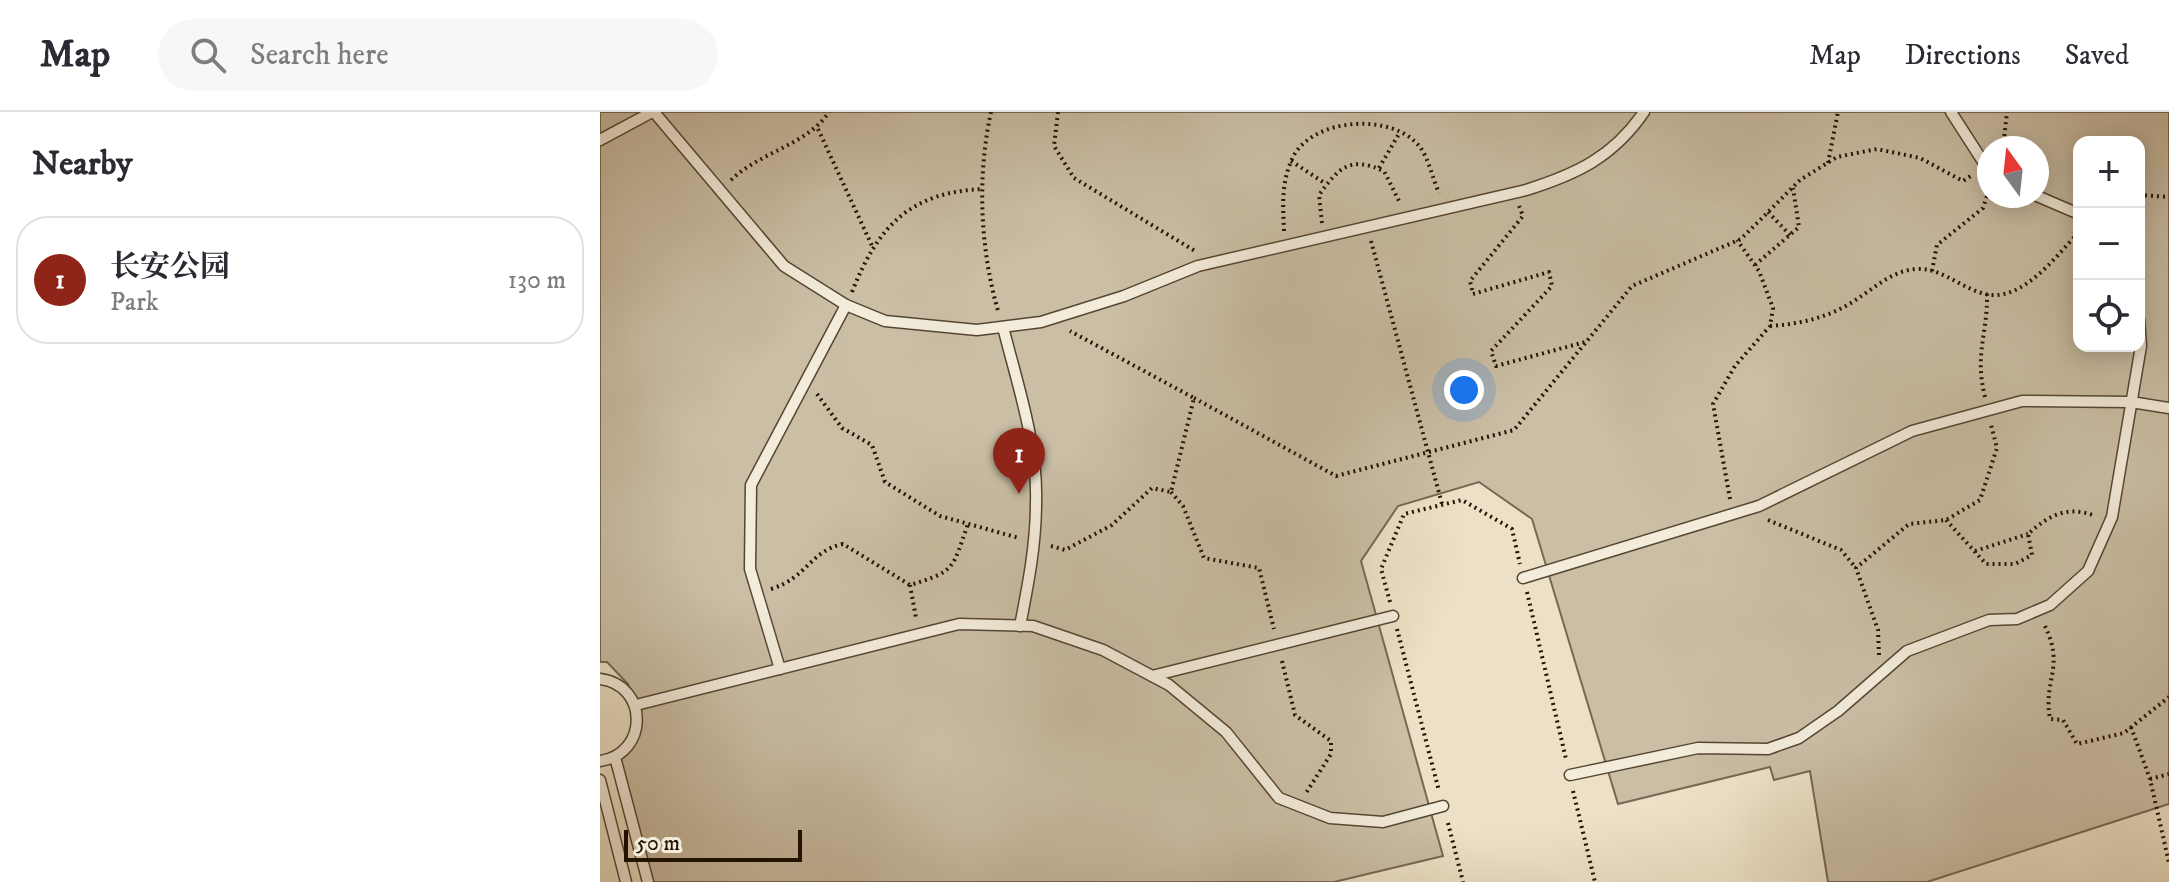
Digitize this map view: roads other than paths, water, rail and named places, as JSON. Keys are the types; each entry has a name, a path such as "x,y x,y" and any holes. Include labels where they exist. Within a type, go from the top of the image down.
{"lane":[{"path":"600,140 653,112 784,266 846,305 885,321 977,330 1049,320 1214,262 1513,193 1573,175 1625,140 1644,112"},
{"path":"1951,112 1977,154"},
{"path":"2049,201 2073,211"},
{"path":"780,669 750,569 751,485 846,305"},
{"path":"1003,327 1027,426 1037,501 1031,565 1020,626"},
{"path":"1570,775 1698,748 1768,749 1799,738 1838,711 1907,651 1989,620 2017,619 2050,605 2088,571 2110,522 2140,352"},
{"path":"1523,578 1738,513 1912,431 2022,401 2131,402 2169,408"},
{"path":"1152,676 1393,616"},
{"path":"636,705 959,624 1033,626 1103,650 1169,685 1226,732 1279,798 1330,818 1383,822 1443,806"},
{"path":"600,679 618,684 636,705 636,733 630,744 615,757 600,761"},
{"path":"615,757 648,882"},
{"path":"600,780 626,882"},
{"path":"622,865 642,859"}],"place":[{"name":"长安公园","path":"1019,494"}]}
